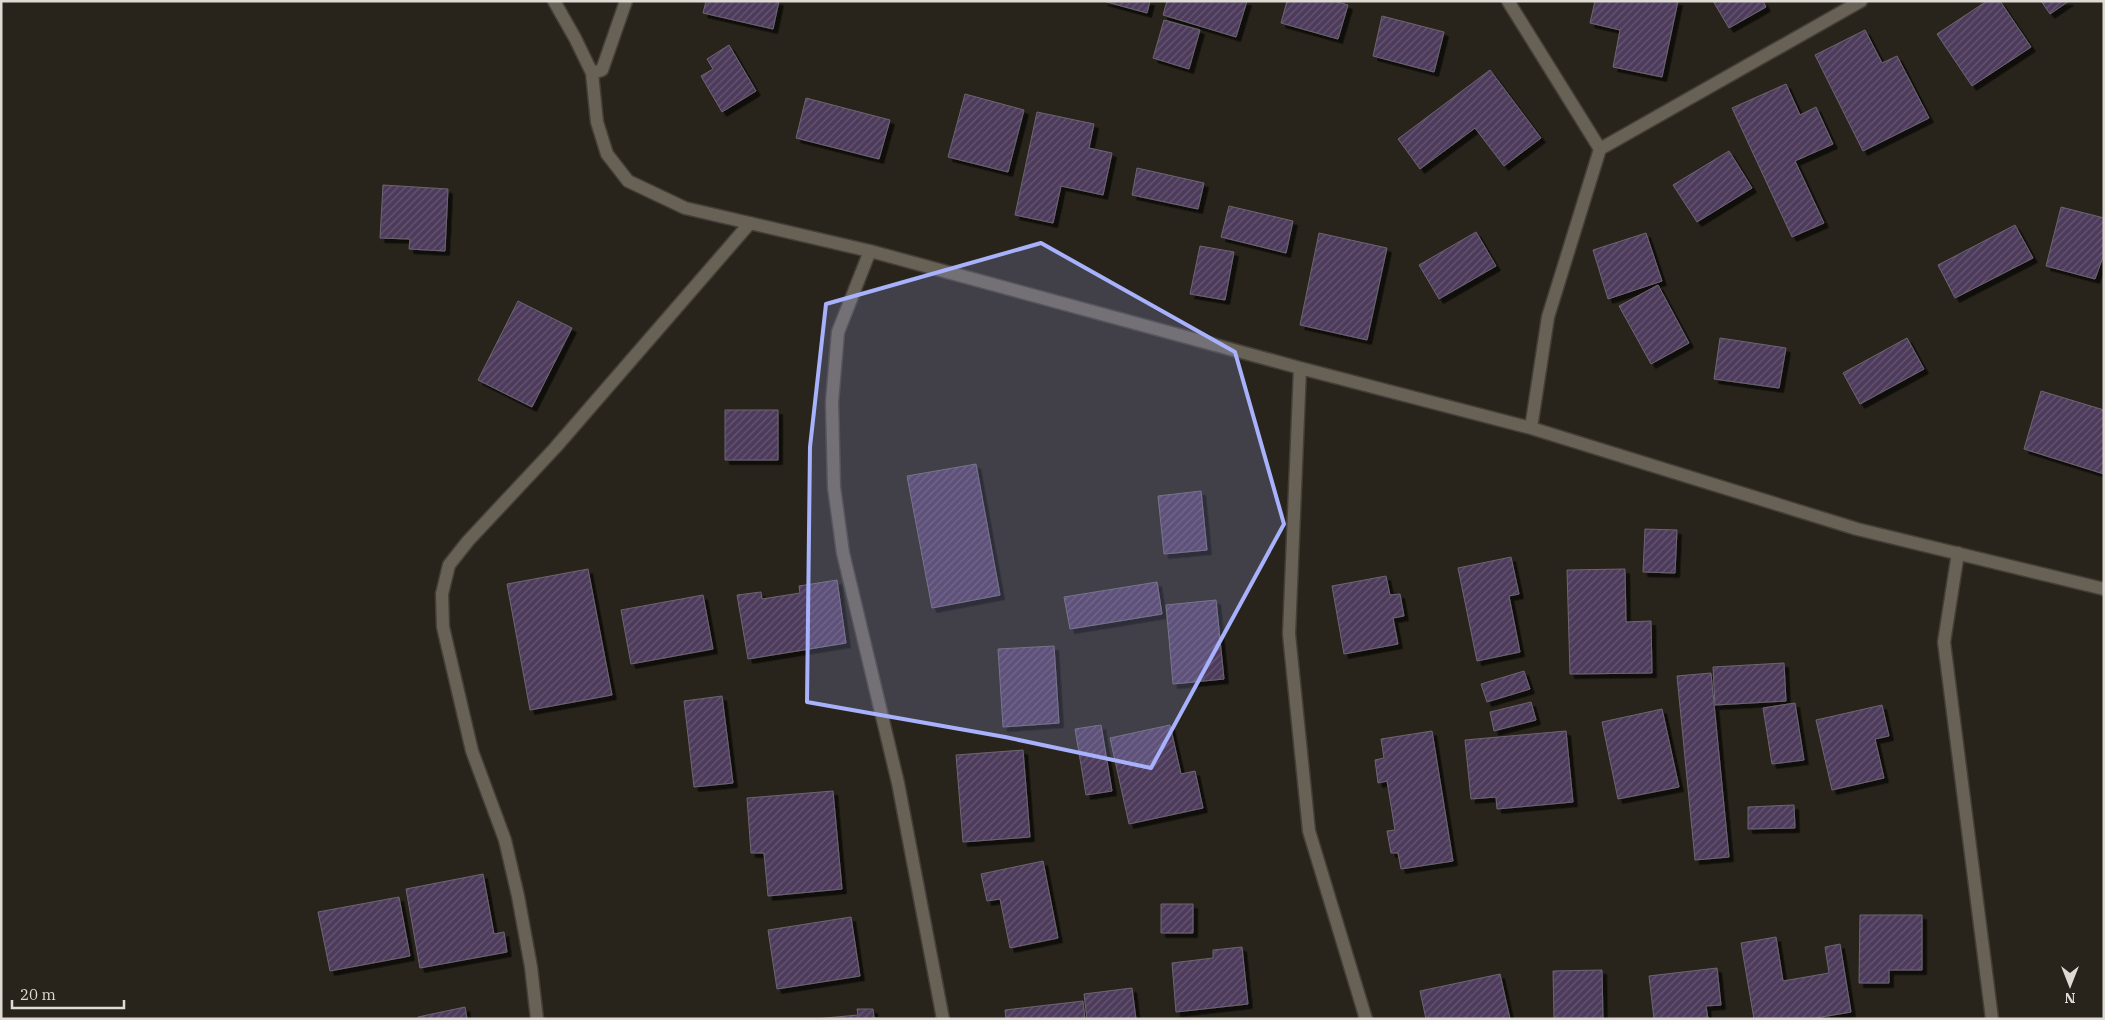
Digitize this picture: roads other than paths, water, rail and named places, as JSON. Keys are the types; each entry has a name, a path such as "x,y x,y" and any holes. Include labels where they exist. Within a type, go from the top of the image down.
{"street":[{"path":"554,1 592,73 597,122 607,154 628,181 685,208 870,251 1300,368 1531,428 1857,529 2104,589"},
{"path":"592,73 602,70 626,1"},
{"path":"1508,1 1600,149"},
{"path":"1531,428 1548,317 1600,149 1861,1"},
{"path":"537,1019 531,967 512,868 505,840 472,752 443,627 442,594 449,565 474,534 555,448 750,223"},
{"path":"870,251 838,332 832,402 834,487 843,553 898,782 943,1019"},
{"path":"1300,368 1289,634 1308,831 1366,1019"},
{"path":"1958,553 1944,642 1992,1019"}]}
